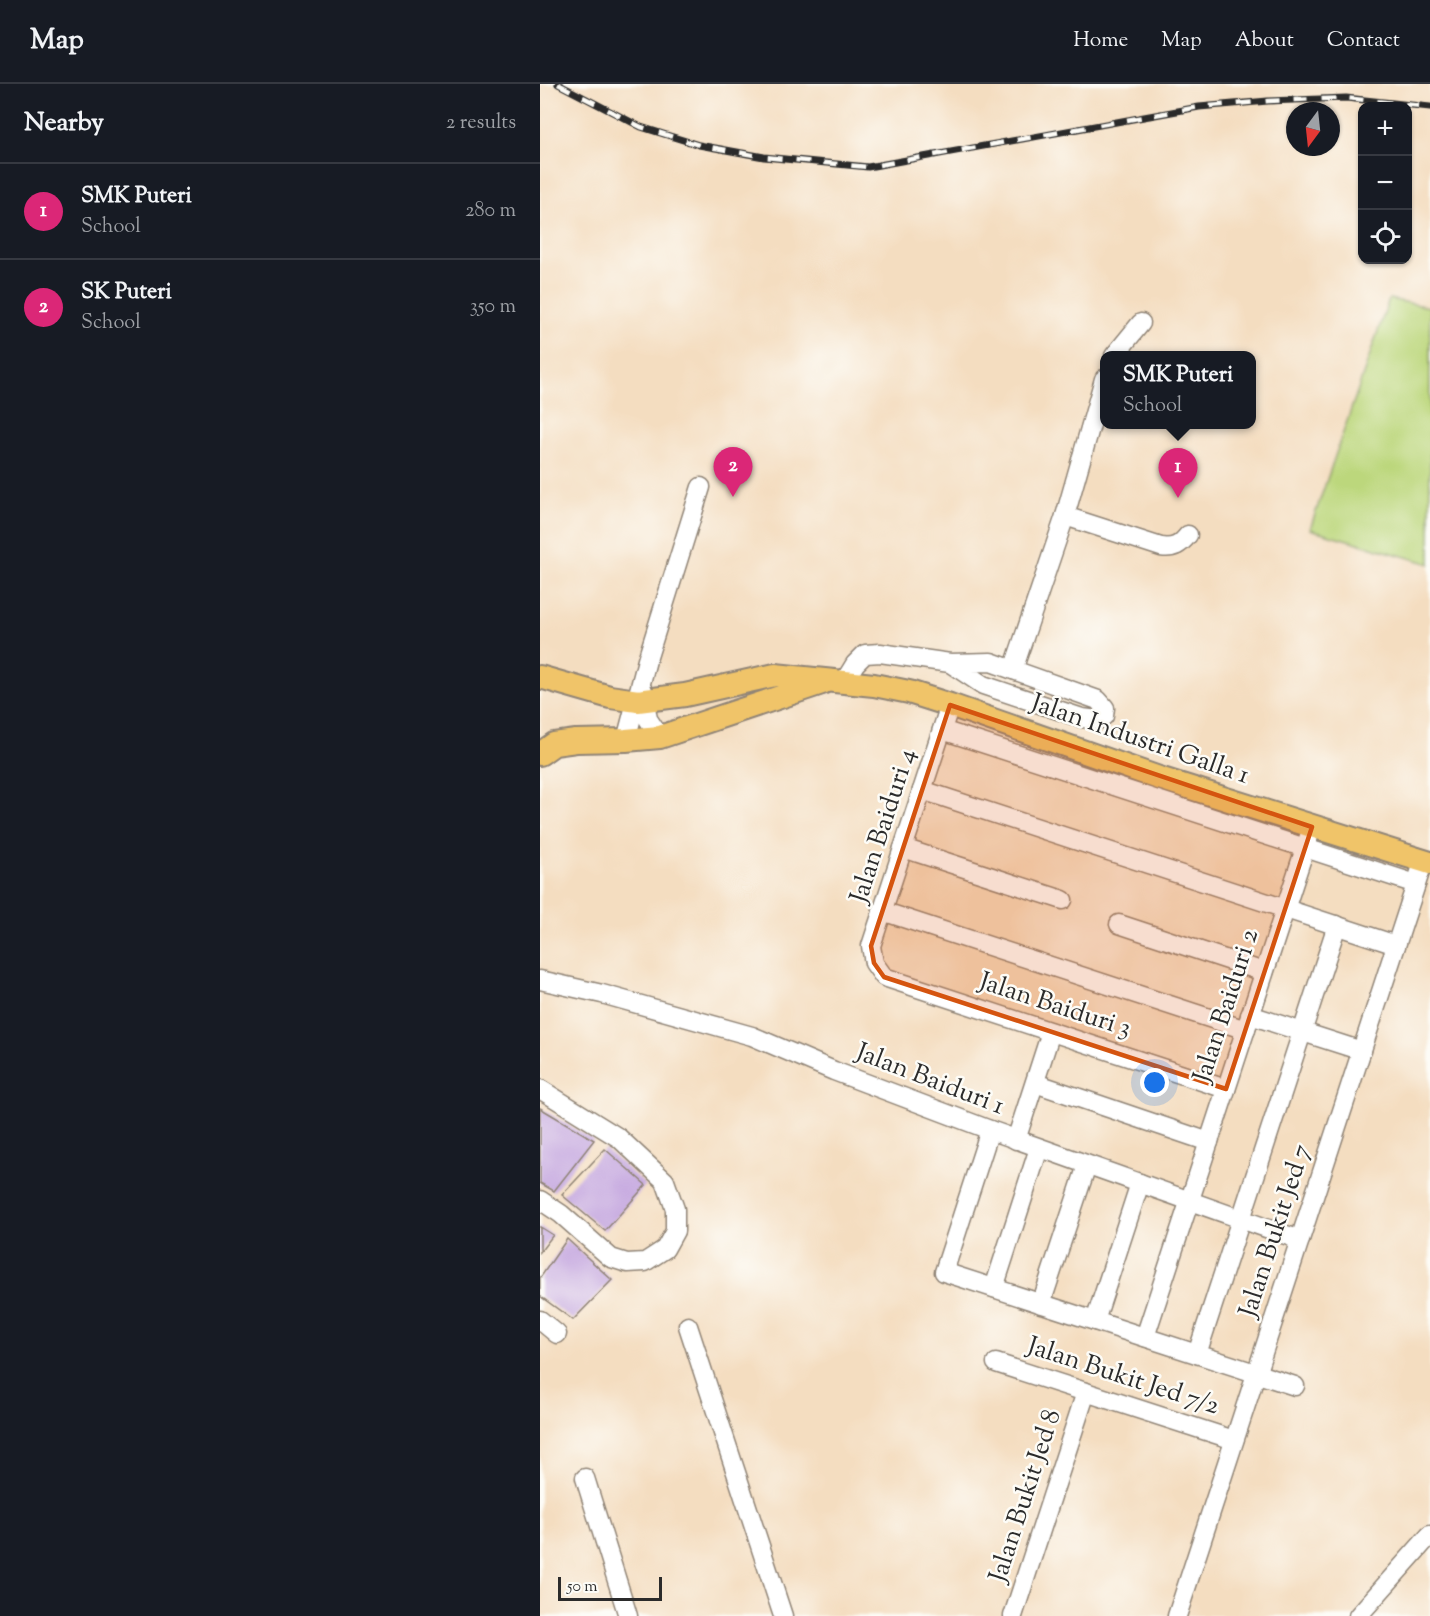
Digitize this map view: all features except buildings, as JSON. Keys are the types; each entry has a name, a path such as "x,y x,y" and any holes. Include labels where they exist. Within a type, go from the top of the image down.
{"main road":[{"name":"Jalan Industri Galla 1","path":"540,677 610,697 641,694 685,695 775,675 837,681 909,692 1159,778 1426,863"},
{"path":"540,754 554,744 660,737 837,681"}],"street":[{"path":"1118,351 1141,323"},
{"path":"1013,670 1065,516 1100,393"},
{"path":"626,740 701,486"},
{"path":"1065,516 1172,549 1188,535"},
{"path":"837,681 865,654 880,653 950,663 991,662 1098,700 1105,708 1104,716 1098,720 1082,718 983,685 950,663"},
{"path":"641,694 648,719 660,737"},
{"name":"Jalan Baiduri 4","path":"874,963 871,946 950,705"},
{"path":"942,730 1416,884"},
{"path":"922,790 1396,945"},
{"name":"Jalan Baiduri 2","path":"1145,1338 1312,826"},
{"path":"903,848 1063,900"},
{"name":"Jalan Bukit Jed 7","path":"1177,1616 1416,884 1426,863"},
{"path":"882,911 1248,1022 1302,1032 1362,1051"},
{"path":"1119,924 1264,972"},
{"path":"1197,1354 1337,925"},
{"name":"Jalan Baiduri 3","path":"874,963 884,977 1226,1089"},
{"name":"Jalan Baiduri 1","path":"540,980 602,994 752,1036 834,1071 1016,1140 1300,1240"},
{"path":"1016,1140 1051,1032"},
{"path":"1035,1083 1209,1142"},
{"path":"540,1089 619,1138 665,1181 675,1209 675,1231 665,1249 645,1262 627,1263 611,1258 561,1214 540,1200"},
{"path":"990,1130 944,1272 1295,1386"},
{"path":"994,1288 1039,1148"},
{"path":"1041,1304 1087,1165"},
{"path":"1095,1321 1140,1183"},
{"path":"540,1320 557,1334"},
{"path":"688,1326 783,1616"},
{"name":"Jalan Bukit Jed 7/2","path":"996,1363 1234,1440"},
{"name":"Jalan Bukit Jed 8","path":"1013,1616 1086,1392"},
{"path":"585,1478 628,1616"},
{"path":"1358,1616 1430,1535"}],"highlighted area":[{"path":"950,705 1312,827 1226,1089 884,977 874,963 871,946"}],"green space":[{"path":"1389,299 1430,307 1430,564 1310,529"}],"railway":[{"path":"558,84 641,127 699,145 764,157 868,167 1199,107 1346,98 1430,107"}],"place":[{"name":"SK Puteri","path":"733,497"},
{"name":"SMK Puteri","path":"1178,498"}]}
